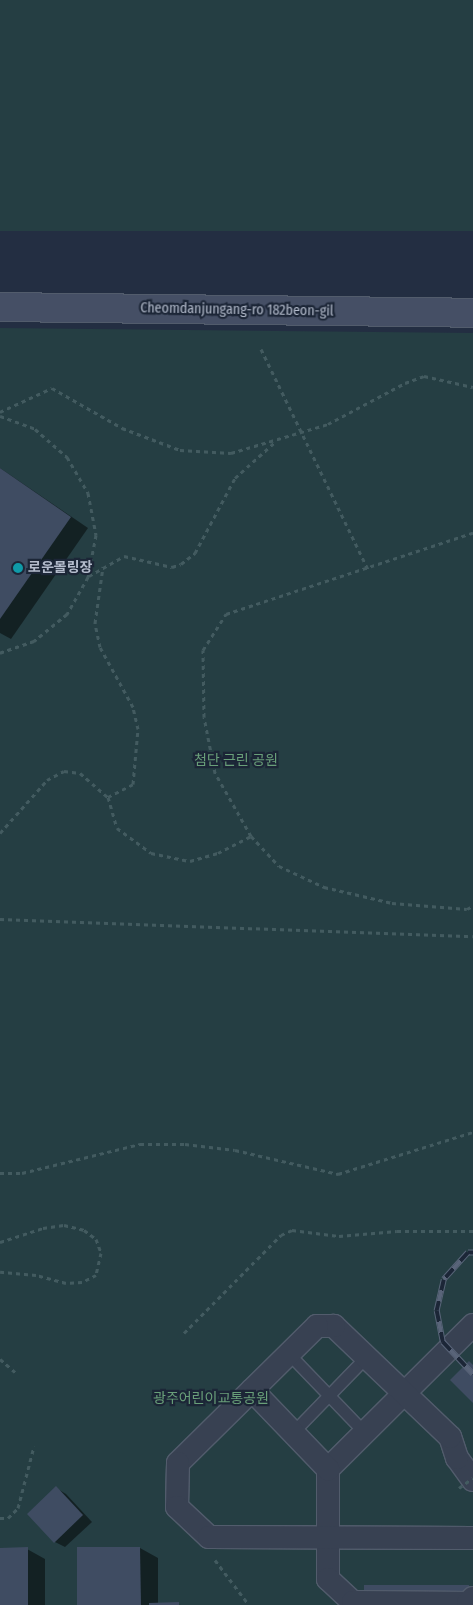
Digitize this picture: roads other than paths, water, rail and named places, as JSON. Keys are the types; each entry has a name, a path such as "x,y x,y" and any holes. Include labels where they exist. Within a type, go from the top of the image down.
{"street":[{"name":"Cheomdanjungang-ro 182beon-gil","path":"0,308 473,313"},
{"path":"328,1469 473,1325"},
{"path":"468,1482 450,1437 402,1394 334,1326 317,1326 178,1463 178,1507 209,1537 473,1538"},
{"path":"252,1390 294,1431 328,1469 328,1579 353,1602 471,1602"}],"lane":[{"path":"289,1354 365,1433"},
{"path":"294,1431 366,1357"}],"railway":[{"path":"473,1253 468,1253 444,1280 437,1311 443,1342 473,1374"}],"place":[{"name":"로운볼링장","path":"18,568"}],"park label":[{"name":"첨단 근린 공원","path":"236,761"},
{"name":"광주어린이교통공원","path":"211,1399"}]}
